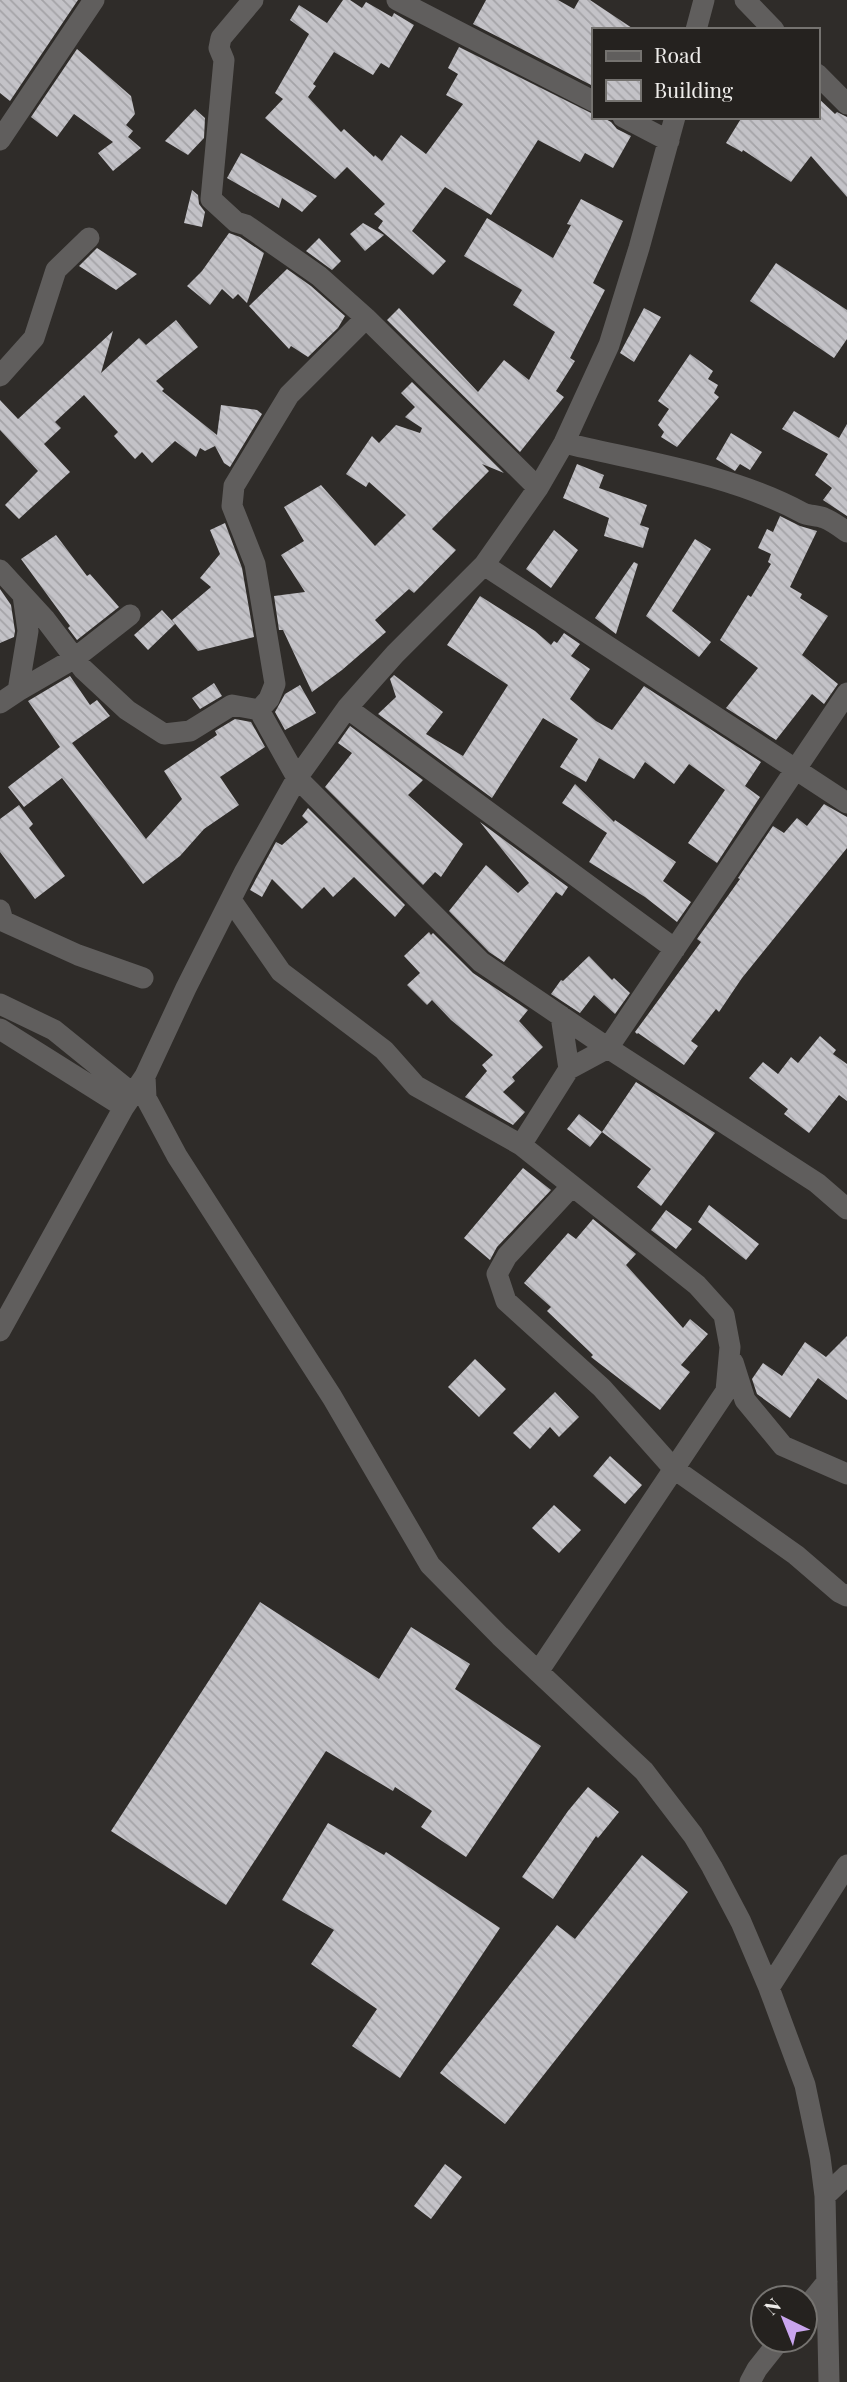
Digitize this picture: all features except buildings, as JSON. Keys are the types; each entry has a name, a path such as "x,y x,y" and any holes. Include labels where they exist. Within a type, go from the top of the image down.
{"street":[{"path":"0,140 94,0"},
{"path":"253,0 221,38 219,48 223,60 211,199 236,222 246,225 319,276 366,318 537,488"},
{"path":"397,0 592,100"},
{"path":"697,28 704,0"},
{"path":"745,0 772,28"},
{"path":"819,76 847,104"},
{"path":"627,119 669,141"},
{"path":"0,1331 128,1101 145,1076 231,900 297,778 347,708 395,654 484,565 564,443 609,345 639,248 674,119"},
{"path":"0,376 34,338 56,270 89,238"},
{"path":"259,710 275,684 255,564 232,506 234,486 289,395 366,318"},
{"path":"564,443 730,481 791,505 805,514 823,518 847,532"},
{"path":"484,565 847,803"},
{"path":"0,570 45,619 83,669 127,710 164,734 190,732 232,705 259,710"},
{"path":"18,691 28,631 23,595"},
{"path":"0,703 75,658 131,615"},
{"path":"521,1145 569,1069 608,1048 847,693"},
{"path":"347,708 675,949"},
{"path":"259,710 297,778 481,962 817,1183 847,1209"},
{"path":"231,900 281,972 384,1050 416,1086 521,1145 697,1285 724,1315 730,1353 745,1400 783,1446 847,1474"},
{"path":"0,910 3,921 78,955 143,978"},
{"path":"0,1004 54,1030 128,1101"},
{"path":"562,1016 569,1069"},
{"path":"0,1029 128,1101"},
{"path":"145,1076 146,1098 177,1156 332,1397 419,1550 442,1577 538,1672 644,1771 693,1835 712,1867 769,1988 805,2085 825,2196 829,2382"},
{"path":"572,1186 507,1256 497,1274 506,1301 601,1388 673,1468 796,1555 847,1596"},
{"path":"538,1672 726,1391 730,1353"},
{"path":"769,1988 847,1865"},
{"path":"825,2196 847,2175"},
{"path":"819,2292 827,2282"},
{"path":"750,2382 769,2354"}]}
